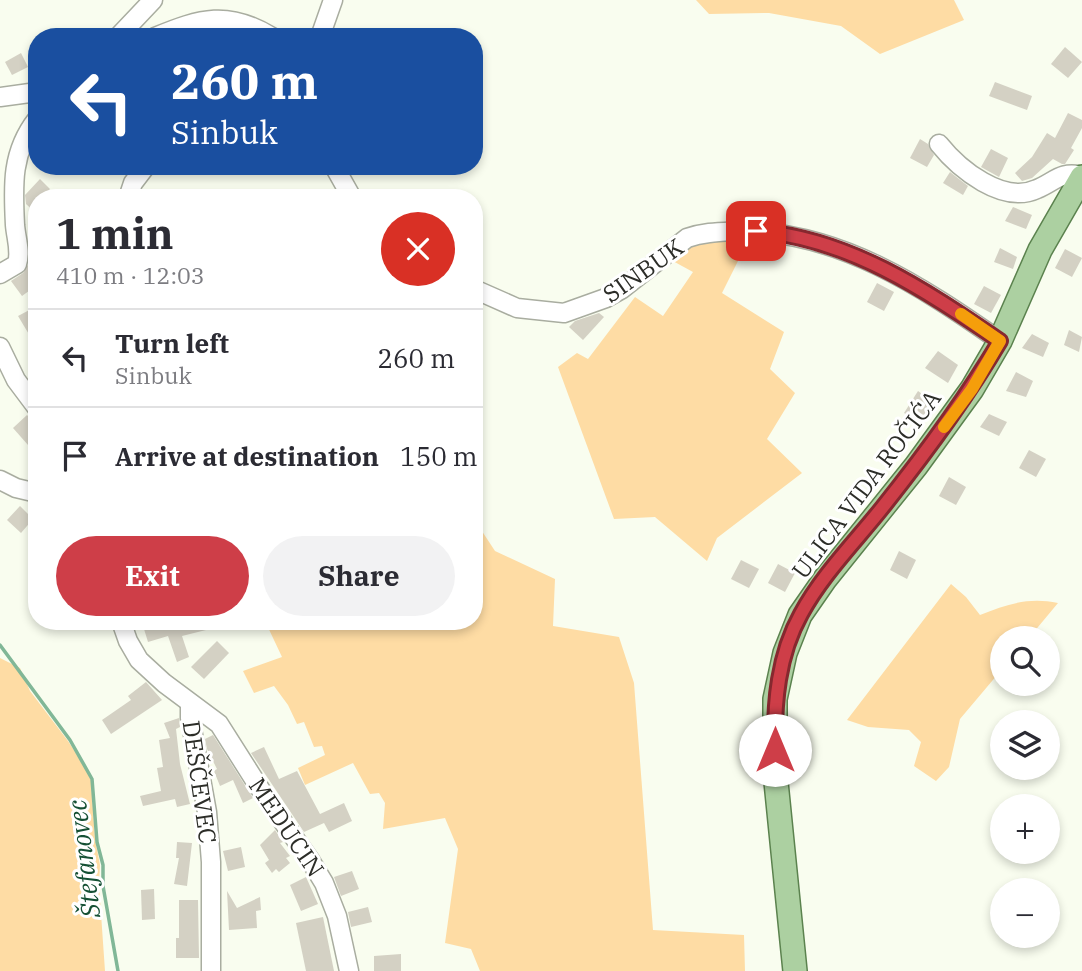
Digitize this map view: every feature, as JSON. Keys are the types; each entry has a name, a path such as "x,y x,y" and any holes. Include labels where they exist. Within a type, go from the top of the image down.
{"main road":[{"name":"ULICA VIDA ROČIĆA","path":"795,971 775,772 775,699 785,653 800,615 825,579 916,466 972,389 1000,341 1040,250 1082,176"}],"street":[{"path":"126,28 153,0"},
{"path":"323,28 333,0"},
{"path":"178,28 216,18 252,24 258,28"},
{"path":"0,97 28,93"},
{"path":"0,274 17,264 19,258 15,226 15,162 28,134"},
{"path":"939,144 952,160 969,173 989,185 1010,192 1019,194 1037,189 1062,174 1082,176"},
{"name":"SINBUK","path":"483,293 517,308 564,313 598,302 622,289 687,239 699,234 777,233 858,255 943,302 1000,341"},
{"path":"0,347 16,380 28,396"},
{"path":"0,367 16,380"},
{"path":"0,480 28,491"},
{"name":"DEŠČEVEC","path":"124,630 139,660 190,704 190,718 207,812 211,862 211,971"},
{"name":"MEDUCIN","path":"190,704 219,724 324,883 337,916 349,971"}],"shaded area":[{"path":"696,0 954,0 964,20 880,54 841,26 769,13 709,14"},
{"path":"734,235 748,241 722,293 784,332 770,369 795,393 767,439 802,473 717,538 707,561 655,517 614,519 558,367 577,353 588,359 635,297 663,316 693,272 671,260 687,247"},
{"path":"483,533 495,551 555,579 553,626 619,637 634,683 653,930 744,935 745,971 480,971 471,949 445,943 458,849 445,818 383,829 385,803 379,793 370,794 353,763 305,785 298,768 325,755 322,746 314,747 304,722 297,724 288,705 274,686 254,693 243,671 282,657 269,630 483,630"},
{"path":"951,584 980,615 1018,603 1058,603 1039,626 990,626 990,683 960,719 949,767 936,781 914,766 921,742 909,730 868,727 847,720"},
{"path":"0,658 20,668 30,691 68,741 91,780 95,839 100,865 105,971 0,971"}],"building":[{"path":"1065,47 1082,62 1068,78 1051,64"},
{"path":"21,53 28,67 12,75 5,62"},
{"path":"995,82 1032,96 1027,110 989,96"},
{"path":"1068,113 1082,120 1082,128 1071,148 1074,150 1065,164 1053,159 1032,178 1022,181 1015,173 1032,157 1047,133 1055,138"},
{"path":"920,139 928,144 934,155 927,167 910,158"},
{"path":"991,149 1008,158 999,177 981,167"},
{"path":"950,172 968,186 963,195 943,183"},
{"path":"40,179 50,189 31,189"},
{"path":"1013,207 1032,215 1026,229 1005,221"},
{"path":"1000,248 1017,257 1013,269 994,262"},
{"path":"1065,249 1082,258 1072,277 1055,268"},
{"path":"28,265 28,292 22,296 11,281 23,273"},
{"path":"877,283 894,292 884,311 867,302"},
{"path":"984,286 1001,295 991,313 974,304"},
{"path":"28,311 28,333 18,316"},
{"path":"599,313 604,317 583,340 569,327 575,321"},
{"path":"1069,330 1082,337 1079,352 1064,345"},
{"path":"1032,334 1049,343 1043,357 1022,348"},
{"path":"938,351 958,365 948,383 925,368"},
{"path":"1016,372 1033,381 1026,397 1006,391"},
{"path":"918,391 933,402 921,422 904,413"},
{"path":"989,414 1007,422 999,436 980,427"},
{"path":"28,416 28,445 13,428"},
{"path":"1029,450 1046,459 1036,477 1019,468"},
{"path":"949,477 966,487 956,505 939,496"},
{"path":"20,506 28,514 28,525 21,533 7,520"},
{"path":"899,551 916,560 907,579 890,570"},
{"path":"741,560 759,569 749,588 731,579"},
{"path":"778,564 795,573 785,592 768,583"},
{"path":"144,630 206,630 182,636 189,657 177,662 168,636 148,642"},
{"path":"217,641 229,653 204,679 191,667"},
{"path":"146,682 162,700 111,734 102,720 131,700 128,696"},
{"path":"179,718 180,727 176,729 180,764 190,804 177,807 175,799 143,806 140,796 161,791 157,768 163,767 159,740 170,738 164,723"},
{"path":"213,735 253,798 243,803 233,780 220,786 214,771 217,769 205,739"},
{"path":"264,747 279,779 297,771 320,814 344,803 352,821 329,832 324,823 304,832 251,753"},
{"path":"275,830 283,842 280,843 290,856 286,858 290,863 279,872 276,869 272,873 265,863 269,860 260,845"},
{"path":"177,842 192,843 187,886 174,884 179,858 176,858"},
{"path":"241,847 245,867 228,871 223,851"},
{"path":"352,871 359,889 341,896 334,877"},
{"path":"306,877 318,904 301,911 290,885"},
{"path":"154,889 155,919 142,920 141,890"},
{"path":"227,891 237,908 260,897 261,910 256,911 257,928 229,930"},
{"path":"179,900 198,900 199,958 176,958"},
{"path":"368,907 372,922 351,927 348,912"},
{"path":"323,917 334,971 306,971 296,923"},
{"path":"401,954 401,971 374,971 374,956"}],"waterway":[{"name":"Štefanovec","path":"0,645 70,740 92,779 97,842 103,865 103,886 118,971"}],"slow traffic":[{"path":"944,427 972,389 1000,341 961,314"}],"route":[{"path":"756,231 802,238 858,255 943,302 1000,341 972,389 916,466 825,579 800,615 785,653 775,699 775,750"}]}
